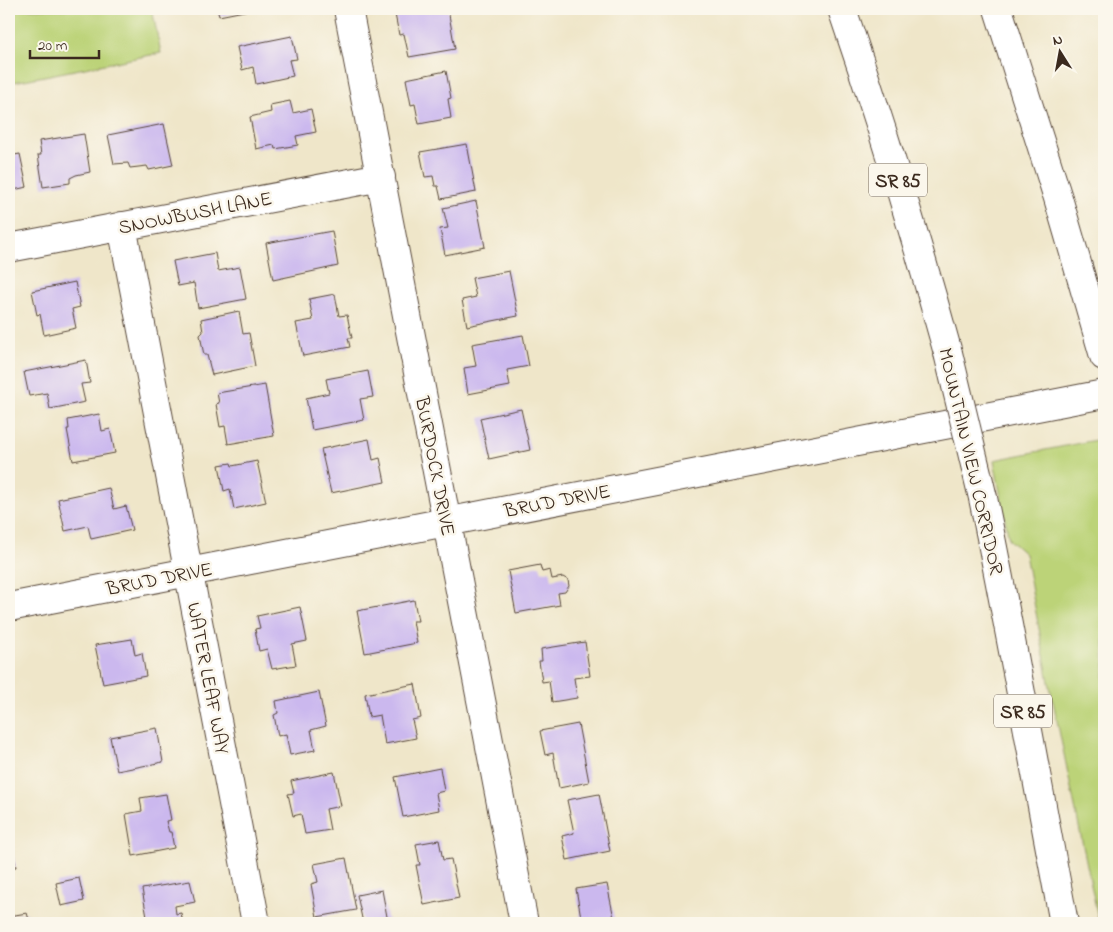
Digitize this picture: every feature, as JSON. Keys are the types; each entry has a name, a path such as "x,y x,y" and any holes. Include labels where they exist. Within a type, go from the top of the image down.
{"main road":[{"name":"BURDOCK DRIVE","path":"348,9 524,923"},
{"path":"823,9 914,231"},
{"name":"MOUNTAIN VIEW CORRIDOR","path":"842,9 914,231 948,353 983,498 1064,923"},
{"path":"998,9 1058,198 1104,356"},
{"name":"SNOWBUSH LANE","path":"9,248 381,177"},
{"name":"WATER LEAF WAY","path":"122,226 256,923"},
{"name":"BRUD DRIVE","path":"9,607 1104,394"}],"green space":[{"path":"9,9 152,9 161,53 9,83"},
{"path":"1096,440 1104,473 1104,923 1099,923 1049,682 1025,554 1009,540 994,460"}],"building":[{"path":"217,9 249,9 249,10 219,16"},
{"path":"423,9 448,9 455,49 409,57 404,34 399,35 395,14"},
{"path":"292,36 297,59 289,60 293,76 256,84 253,67 242,70 237,47"},
{"path":"446,71 451,98 448,99 451,118 419,124 415,104 411,105 406,79"},
{"path":"290,101 293,113 311,109 316,132 296,136 298,145 275,149 274,145 256,149 250,117 271,112 270,105"},
{"path":"164,124 173,165 149,170 147,166 130,168 128,163 114,164 108,135"},
{"path":"84,134 90,172 70,178 70,183 43,187 38,155 41,155 39,141"},
{"path":"467,144 476,192 441,199 433,176 425,177 420,152"},
{"path":"20,154 27,187 9,191 9,156"},
{"path":"476,201 485,247 445,255 440,229 448,228 443,208"},
{"path":"332,231 338,266 273,280 266,243"},
{"path":"215,253 218,271 240,267 246,299 198,308 194,283 178,286 173,261"},
{"path":"509,271 518,316 467,326 462,300 476,297 472,278"},
{"path":"75,282 80,307 72,309 76,328 44,335 40,314 37,315 32,291"},
{"path":"335,294 339,316 347,315 352,338 348,338 350,347 303,356 296,323 313,320 309,299"},
{"path":"239,311 243,334 249,333 255,366 212,375 207,355 204,355 200,335 203,332 201,319"},
{"path":"523,335 529,366 507,370 510,386 468,394 464,368 476,366 472,344"},
{"path":"86,360 90,383 81,384 85,402 50,409 47,393 29,396 24,372"},
{"path":"368,371 373,397 360,399 364,420 312,430 306,398 329,393 326,379"},
{"path":"265,385 274,436 228,444 225,426 220,427 216,404 219,403 217,393"},
{"path":"521,409 530,450 489,459 480,418"},
{"path":"99,414 102,431 110,429 115,453 73,461 67,429 69,429 68,420"},
{"path":"369,439 373,460 380,458 385,482 331,493 321,449"},
{"path":"257,461 266,502 234,509 230,489 224,491 219,465 231,463 232,466"},
{"path":"109,488 114,509 126,506 132,530 91,539 88,526 65,531 58,499"},
{"path":"540,565 542,572 550,570 552,579 563,577 568,580 569,586 565,592 558,593 560,605 516,613 508,571"},
{"path":"414,600 418,621 413,621 417,643 365,653 357,611"},
{"path":"300,607 307,641 292,644 296,665 272,669 267,649 259,651 255,629 260,628 257,616"},
{"path":"132,639 135,655 142,653 146,676 103,684 95,645"},
{"path":"585,642 590,676 574,678 577,698 552,702 549,681 542,682 539,661 542,661 541,649"},
{"path":"415,684 421,718 412,720 416,738 385,744 380,715 369,717 365,694"},
{"path":"319,692 326,726 311,730 315,750 290,755 286,734 278,736 274,715 278,713 276,701"},
{"path":"578,724 589,782 559,788 553,753 545,755 540,731"},
{"path":"157,728 163,762 117,771 110,737"},
{"path":"440,768 444,791 436,793 439,810 403,817 395,777"},
{"path":"334,772 341,806 326,809 330,830 305,834 301,814 293,816 288,794 294,793 291,781"},
{"path":"166,794 171,820 166,821 169,832 171,832 174,848 133,856 126,814 142,811 140,798"},
{"path":"599,794 610,851 567,860 562,836 574,833 567,800"},
{"path":"9,835 16,867 9,868"},
{"path":"439,840 443,860 451,859 459,898 424,905 416,865 420,865 416,844"},
{"path":"346,858 356,910 317,917 311,884 318,882 314,864"},
{"path":"79,878 84,901 61,906 56,883"},
{"path":"190,881 195,902 175,906 176,914 181,913 183,923 148,923 142,889"},
{"path":"607,884 615,923 582,923 576,889"},
{"path":"382,890 388,922 363,923 357,895"},
{"path":"27,913 30,923 9,923 9,916"}]}
